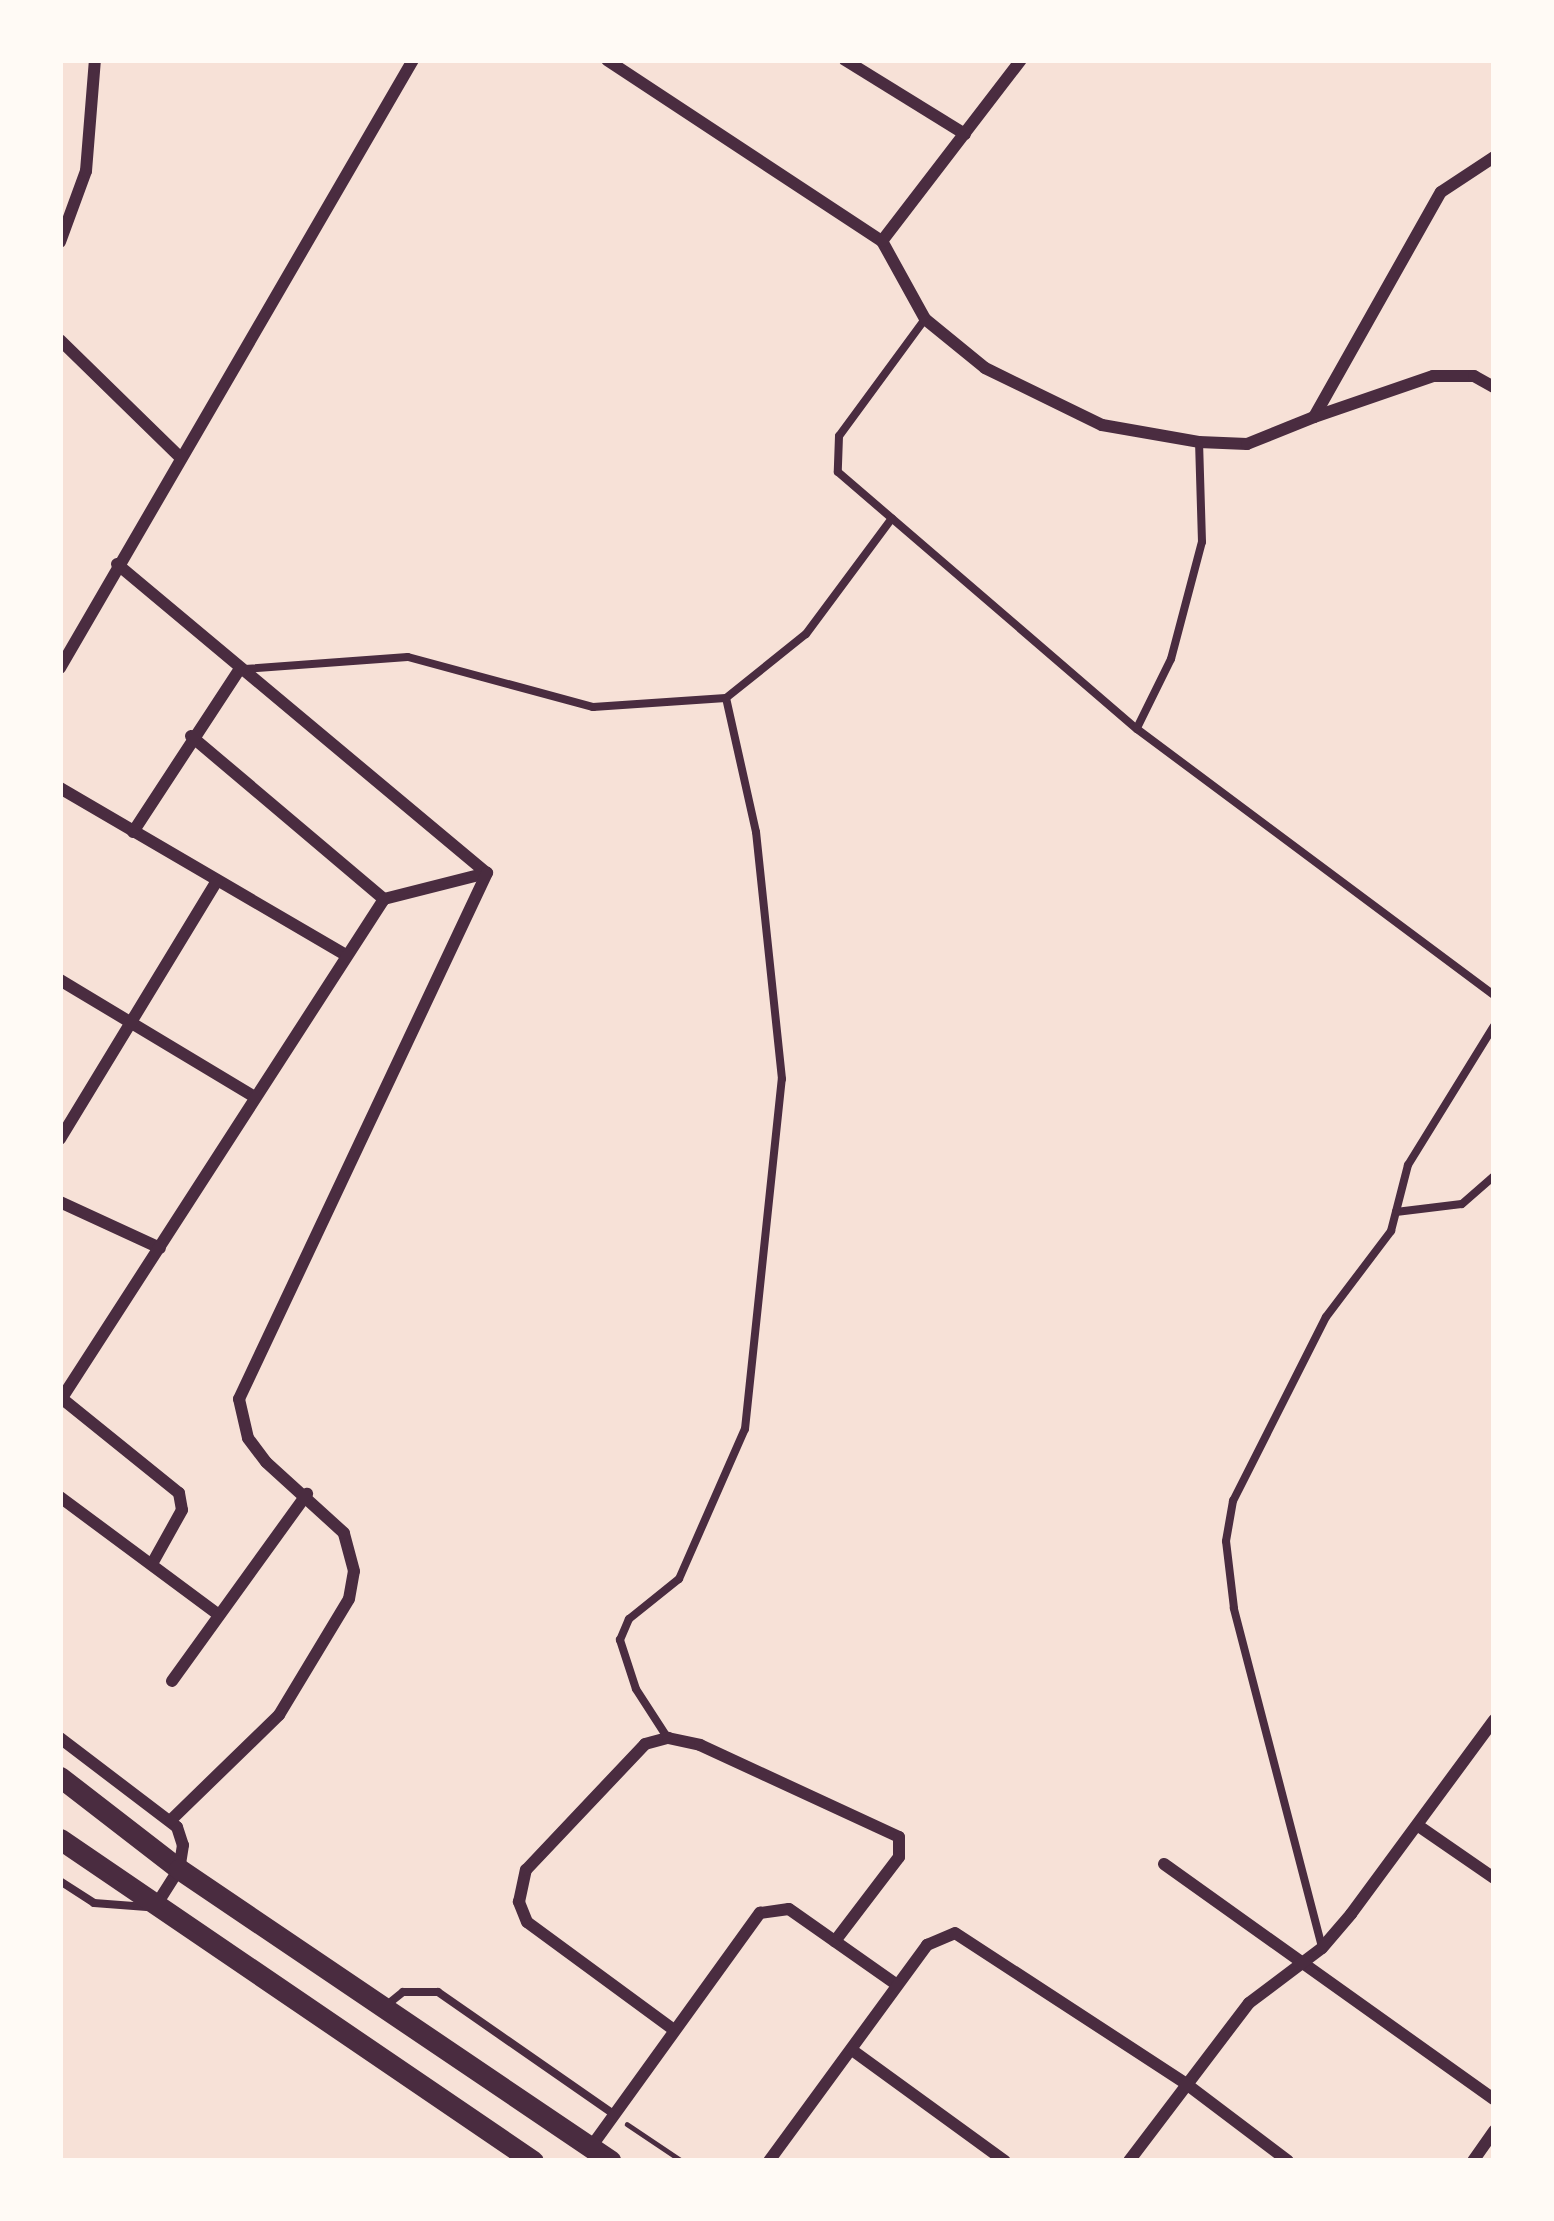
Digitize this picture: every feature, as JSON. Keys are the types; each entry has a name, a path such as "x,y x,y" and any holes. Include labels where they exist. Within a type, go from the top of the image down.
{"main road":[{"path":"60,1777 178,1869 611,2161"},
{"path":"60,1839 533,2161"}],"street":[{"path":"60,242 86,171 95,60"},
{"path":"60,668 178,456 413,60"},
{"path":"607,60 882,241 925,319 1038,398 1102,424 1199,442 1247,444 1432,376 1474,376 1494,387"},
{"path":"845,60 964,134"},
{"path":"882,241 1021,60"},
{"path":"1314,417 1442,192 1494,157"},
{"path":"60,340 178,456"},
{"path":"117,564 487,873"},
{"path":"133,832 190,736 239,670"},
{"path":"190,736 384,899"},
{"path":"60,788 344,954"},
{"path":"152,1564 182,1510 179,1492 61,1399 344,954 384,899 487,873"},
{"path":"171,1820 279,1715 326,1643 355,1571 344,1533 248,1438 239,1399 487,873"},
{"path":"60,1139 134,1025 217,880"},
{"path":"60,980 253,1096"},
{"path":"60,1202 160,1248"},
{"path":"172,1682 307,1494"},
{"path":"60,1497 219,1615"},
{"path":"1130,2161 1249,2003 1322,1948 1488,1741 1494,1720"},
{"path":"60,1738 171,1820 184,1845 178,1869 155,1907"},
{"path":"670,2027 527,1922 519,1902 526,1870 628,1759 668,1738 700,1745 899,1837 899,1857 835,1940"},
{"path":"1420,1826 1494,1878"},
{"path":"1164,1864 1494,2098"},
{"path":"591,2147 670,2027 751,1922 768,1910 789,1909 897,1985"},
{"path":"769,2161 935,1937 968,1938 1185,2083 1288,2161"},
{"path":"852,2050 1005,2161"},
{"path":"1473,2161 1494,2131"}],"lane":[{"path":"925,319 833,455 851,485 1137,729 1494,995"},
{"path":"1137,729 1171,659 1197,563 1199,442"},
{"path":"239,670 408,657 592,707 726,698 806,634 892,518"},
{"path":"668,1738 636,1690 620,1640 629,1619 679,1580 745,1429 782,1079 756,832 726,698"},
{"path":"1322,1948 1234,1608 1226,1541 1252,1449 1396,1212 1408,1165 1494,1026"},
{"path":"1396,1212 1462,1204 1494,1175"},
{"path":"60,1881 94,1903 155,1907"},
{"path":"382,2008 403,1992 438,1992 612,2114"}],"path":[{"path":"612,2114 682,2161"}]}
